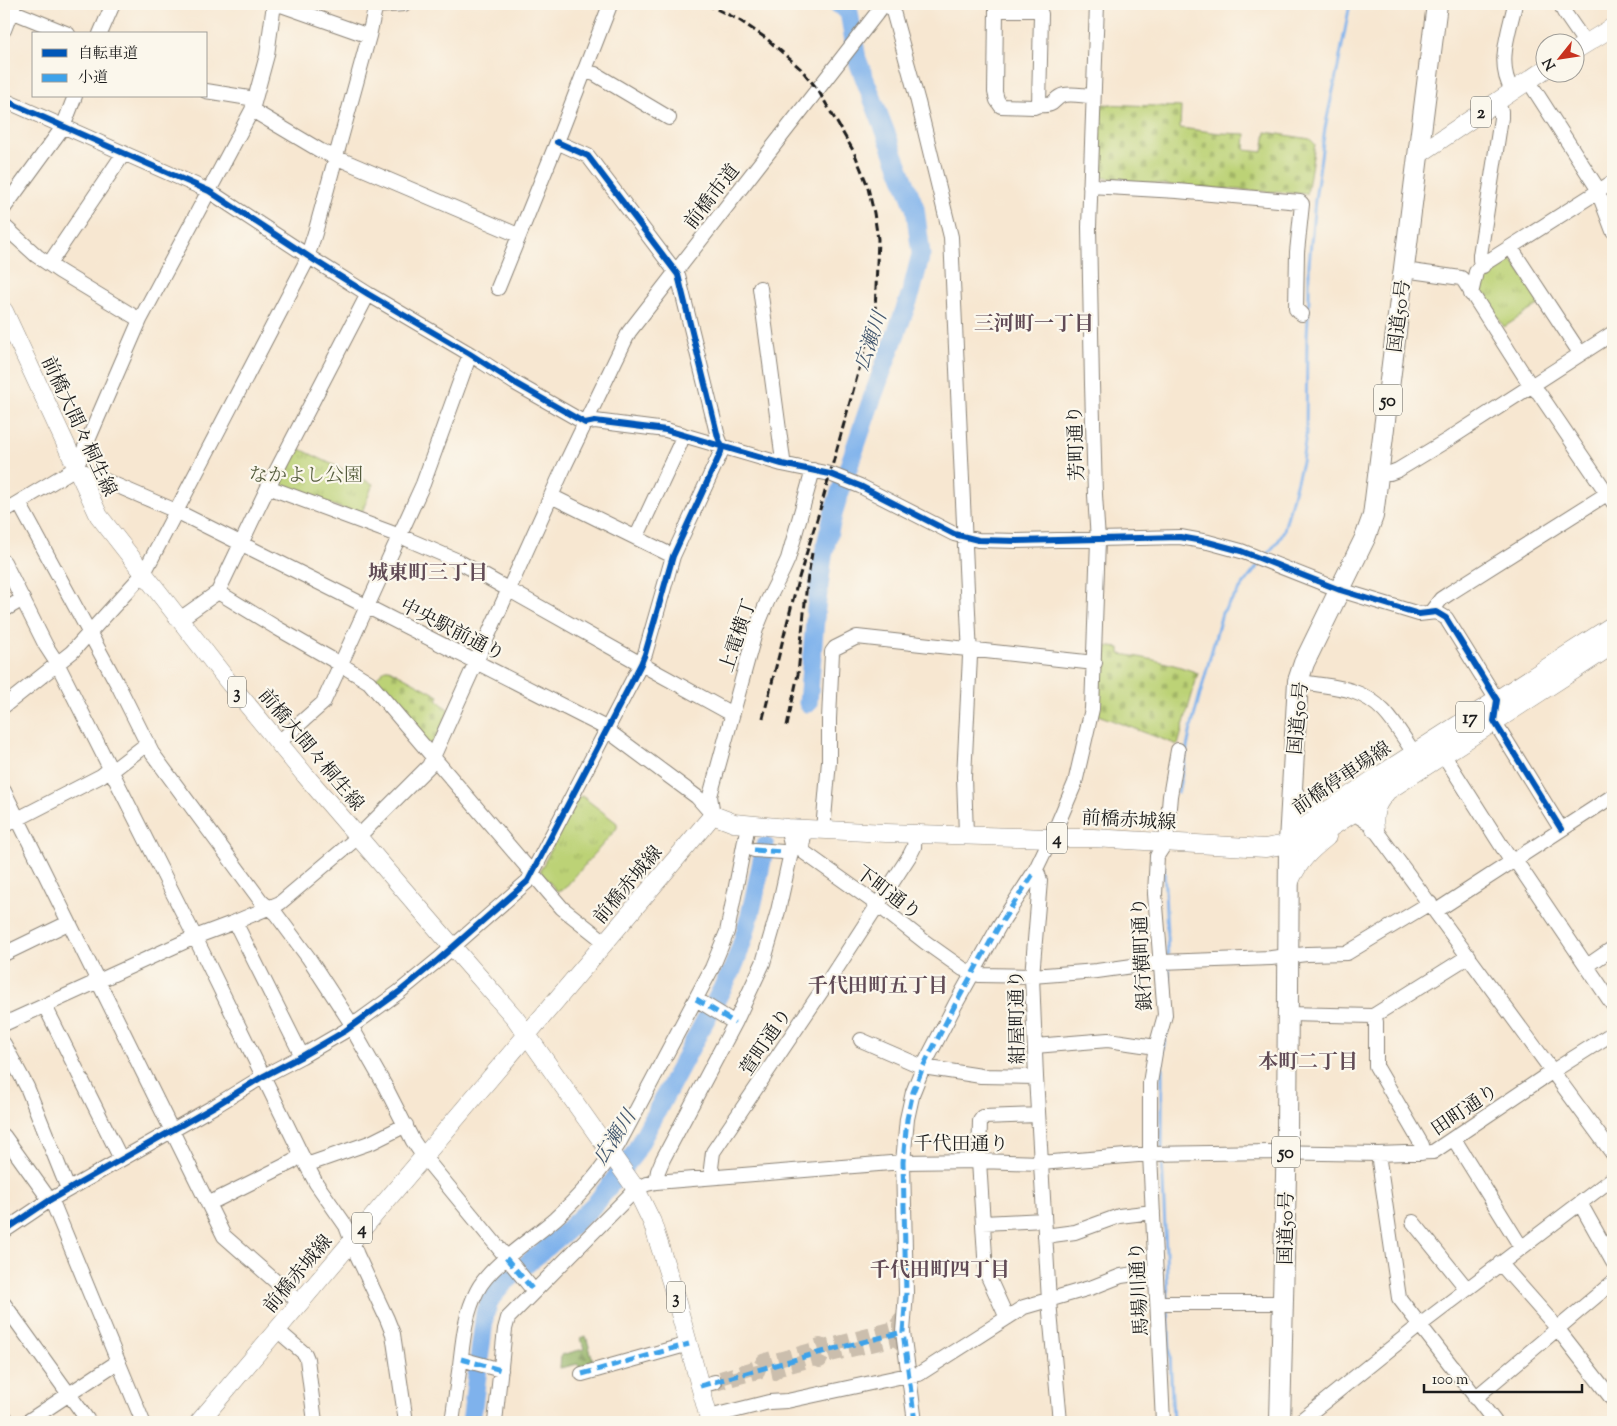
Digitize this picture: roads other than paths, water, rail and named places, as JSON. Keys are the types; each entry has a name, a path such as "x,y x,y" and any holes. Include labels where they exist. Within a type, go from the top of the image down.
{"highway":[{"name":"国道50号","path":"1280,1422 1286,1152 1289,842 1298,681 1304,663 1340,590 1373,516 1438,4"}],"main road":[{"path":"1584,45 1613,27"},
{"name":"2","path":"1418,155 1534,76"},
{"name":"前橋大間々桐生線","path":"4,312 99,516 278,742 515,1018 614,1157"},
{"name":"前橋停車場線","path":"1289,842 1302,828 1357,790 1613,626"},
{"name":"前橋停車場線","path":"1289,842 1302,841 1320,834 1613,645"},
{"path":"1373,827 1376,804 1392,787"},
{"path":"1290,881 1294,870 1307,852 1337,829 1355,811 1357,790"},
{"path":"1355,811 1373,827"},
{"name":"前橋赤城線","path":"199,1422 713,815 734,823 748,825 824,830 1093,838 1265,848 1289,842"},
{"name":"3","path":"614,1157 632,1182 657,1238 676,1295 689,1344 707,1384 709,1420"}],"street":[{"path":"101,32 112,4"},
{"path":"4,511 76,468 140,320 253,105 267,55 274,4"},
{"path":"278,4 369,36"},
{"path":"4,706 72,652 144,573 308,256 376,5 404,4"},
{"name":"前橋市道","path":"4,1024 195,937 285,900 358,837 429,766 551,496 629,332 884,4"},
{"path":"891,4 918,102 951,237 970,649 964,777 966,834"},
{"name":"芳町通り","path":"915,1422 902,1333 906,1293 903,1162 907,1119 913,1092 923,1067 972,974 999,926 1035,871 1076,784 1090,722 1095,663 1098,540 1095,495 1089,228 1096,4"},
{"path":"1512,90 1507,80 1503,62 1515,4"},
{"path":"1561,4 1573,32"},
{"path":"498,288 610,5"},
{"path":"4,30 10,7 64,32"},
{"path":"1039,105 1039,10 996,7 995,92 1001,106 1047,106 1064,95 1093,96"},
{"path":"584,71 595,74 669,118"},
{"path":"1528,80 1596,186 1613,230"},
{"path":"208,92 253,105 335,157 518,235"},
{"path":"4,208 63,127 74,98"},
{"path":"4,100 209,191 368,294 585,423 595,421 666,430 782,464 836,476 852,482 965,538 1017,541 1180,537 1241,551 1340,590 1419,614 1436,612 1446,618 1497,700 1494,721 1561,829"},
{"path":"1483,266 1480,255 1501,118 1501,111 1496,101"},
{"path":"4,1231 68,1189 352,1027 399,992 528,881 607,730 645,654 673,556 722,447 676,271 588,156 557,142"},
{"path":"49,264 124,153"},
{"path":"1471,294 1476,272 1483,266 1613,182"},
{"path":"1090,186 1300,202 1302,204 1297,252 1296,309 1302,314"},
{"path":"4,226 37,256 140,320"},
{"path":"1512,248 1580,353"},
{"path":"1404,270 1461,278 1531,386 1539,393 1611,495 1450,593 1441,599 1430,612"},
{"path":"760,288 782,464"},
{"path":"179,618 218,592 268,487 368,294"},
{"path":"1379,473 1390,474 1398,470 1613,333"},
{"path":"278,742 323,703 423,484 470,354"},
{"path":"636,538 680,444 682,434"},
{"name":"中央駅前通り","path":"76,468 176,511 241,543 607,730 697,797 713,815"},
{"name":"上電横丁","path":"713,815 710,796 756,629 788,559 813,470"},
{"path":"268,487 400,536 456,560 732,714"},
{"path":"551,496 673,556"},
{"path":"19,503 157,760 261,901 276,914 308,956 352,1027 413,1141 424,1157 534,1291"},
{"path":"4,562 195,937 303,1159 320,1189 346,1226 393,1334 406,1422"},
{"path":"218,592 369,682 562,908 605,942"},
{"path":"4,610 22,599"},
{"path":"824,830 829,761 833,649 857,637 1095,663"},
{"path":"1298,681 1352,691 1378,705 1390,718 1414,753"},
{"path":"4,826 117,767 148,743"},
{"name":"銀行横町通り","path":"1150,1154 1150,1083 1156,1047 1165,1015 1156,894 1157,856 1166,842 1170,796 1178,750"},
{"path":"1443,754 1508,856 1515,860 1613,1005"},
{"path":"1292,782 1296,794 1305,803 1328,810 1355,811"},
{"path":"4,791 226,1240 299,1302"},
{"path":"972,974 1032,976 1097,971 1161,962 1348,953 1515,860 1613,796"},
{"path":"452,1422 464,1360 465,1328 477,1290 490,1274 509,1262 557,1217 614,1157 716,961 727,932 748,825"},
{"path":"1373,827 1613,1154"},
{"path":"777,851 792,843 787,828"},
{"path":"656,1182 663,1159 730,1020 763,963 776,918 777,851 805,828"},
{"name":"萱町通り","path":"715,1176 711,1168 713,1152 910,855 914,848 916,833"},
{"name":"下町通り","path":"777,851 878,905 963,970 972,974"},
{"name":"紺屋町通り","path":"1035,871 1040,881 1032,976 1036,1077 1049,1301 1060,1422"},
{"path":"235,922 302,1056"},
{"path":"4,954 68,923"},
{"path":"1587,966 1613,948"},
{"path":"1288,1014 1373,1016 1469,956"},
{"path":"696,998 730,1020"},
{"path":"45,1006 121,1159"},
{"path":"1373,1016 1376,1022 1376,1066 1422,1145 1422,1153"},
{"name":"田町通り","path":"1286,1152 1378,1154 1432,1152 1613,1033"},
{"path":"861,1040 923,1067 981,1076 1036,1077"},
{"path":"1035,1046 1108,1040 1156,1047"},
{"path":"4,1044 27,1087 68,1189"},
{"path":"1007,1318 986,1272 979,1161 980,1120 983,1117 1038,1116"},
{"path":"208,1204 292,1162 303,1159 312,1163 372,1142 406,1125"},
{"path":"4,1136 50,1200 58,1215 143,1422"},
{"path":"1454,1139 1521,1247"},
{"name":"千代田通り","path":"632,1182 647,1184 715,1176 903,1162 979,1161 1041,1163 1150,1154 1286,1152"},
{"name":"馬場川通り","path":"1150,1154 1156,1271 1165,1303 1163,1422"},
{"path":"1378,1154 1399,1298 1495,1422"},
{"path":"1299,1422 1420,1325 1613,1178"},
{"path":"495,1422 508,1318 632,1182"},
{"path":"1580,1202 1613,1262"},
{"path":"1046,1236 1075,1232 1119,1216 1153,1212"},
{"path":"983,1223 1044,1220"},
{"path":"1413,1222 1467,1289"},
{"path":"1500,1263 1557,1328 1613,1400"},
{"path":"709,1420 768,1402 779,1403 919,1374 1024,1308 1093,1287 1121,1276 1156,1271"},
{"path":"1475,1398 1613,1282"},
{"path":"1165,1303 1282,1303"},
{"path":"4,1304 89,1422"},
{"path":"277,1330 305,1354 315,1422"},
{"path":"582,1374 689,1344"},
{"path":"464,1360 501,1370"},
{"path":"27,1422 113,1365 119,1364"},
{"path":"4,1416 8,1422"}],"waterway":[{"name":"広瀬川","path":"808,703 816,608 823,556 835,507 911,293 921,254 915,208 857,59 849,12 838,4"},
{"path":"1266,556 1279,540 1284,530 1302,462 1306,435 1309,264 1315,200 1325,128 1350,4"},
{"path":"1178,793 1191,728 1222,613 1260,563"},
{"name":"広瀬川","path":"471,1422 485,1313 491,1298 504,1283 565,1232 596,1203 634,1154 732,970 748,924 765,846"},
{"path":"1164,866 1168,958"},
{"path":"1169,964 1170,998"},
{"path":"1162,1149 1162,1053 1167,1031"},
{"path":"1162,1158 1168,1299"},
{"path":"1168,1308 1173,1422"}],"tunnel":[{"path":"900,1320 900,1343 896,1339 822,1357 820,1361 815,1359 779,1369 773,1374 761,1371 715,1384 714,1380 760,1366 763,1361 772,1358 775,1360 811,1350 813,1347 820,1345 824,1347 894,1328 900,1320"}],"railway":[{"path":"706,4 739,20 767,39 801,69 818,90 854,152 867,184 878,239 875,312 821,506 797,584 763,718"},
{"path":"787,726 798,674 807,582 812,553"}],"district":[{"name":"三河町一丁目","path":"1034,323"},
{"name":"城東町三丁目","path":"428,572"},
{"name":"千代田町五丁目","path":"878,985"},
{"name":"本町二丁目","path":"1308,1061"},
{"name":"千代田町四丁目","path":"940,1269"}],"park label":[{"name":"なかよし公園","path":"306,474"}]}
